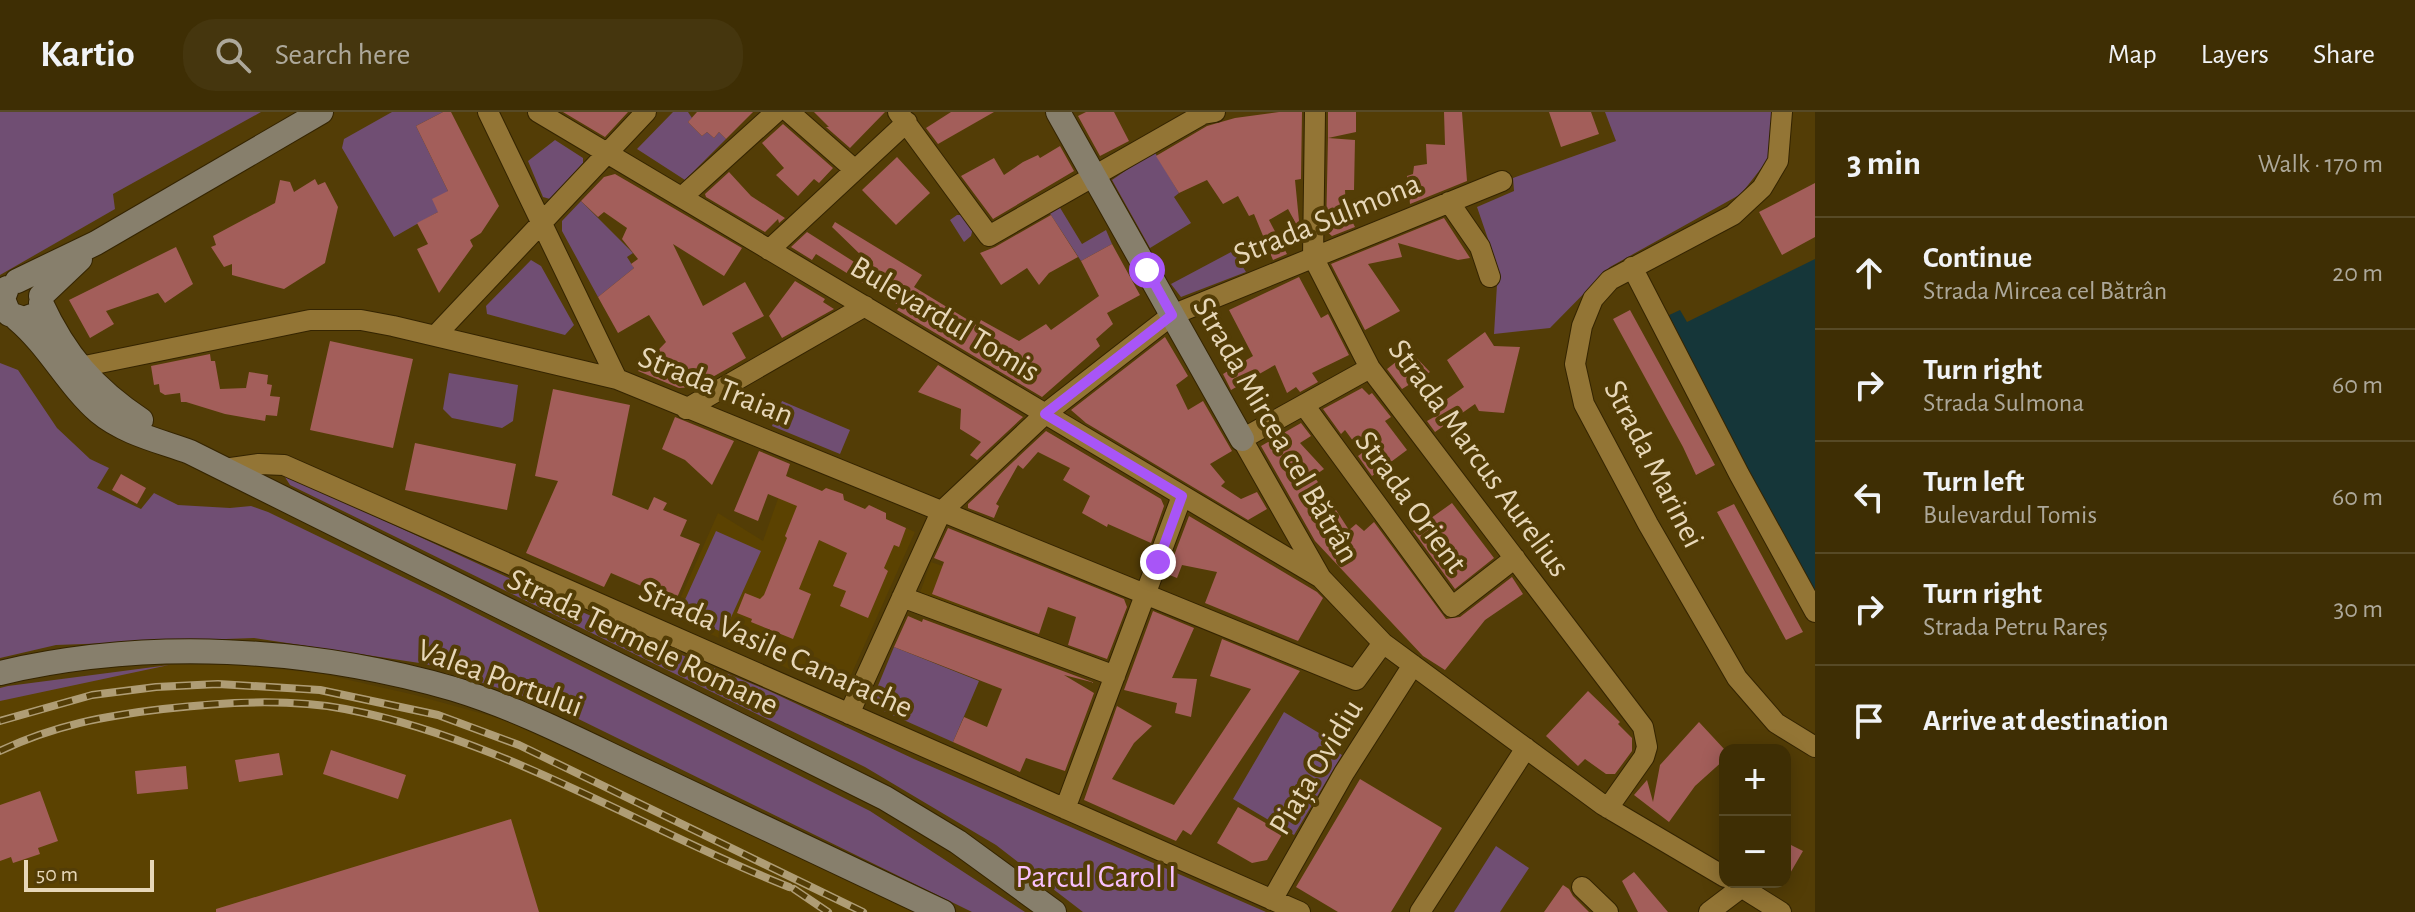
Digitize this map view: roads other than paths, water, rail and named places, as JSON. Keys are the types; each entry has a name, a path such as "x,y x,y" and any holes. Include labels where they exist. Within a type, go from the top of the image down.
{"street":[{"path":"8,302 96,243 321,112"},
{"path":"488,112 617,379"},
{"name":"Bulevardul Tomis","path":"538,112 1321,578"},
{"path":"435,336 646,112"},
{"path":"682,197 776,112"},
{"path":"789,112 855,170"},
{"name":"Strada Mircea cel Bătrân","path":"1058,112 1321,578 1383,643 1606,806 1719,874"},
{"path":"769,250 855,170 903,117 989,236 1203,114 1215,112"},
{"name":"Strada Marcus Aurelius","path":"1315,112 1313,257 1370,368 1643,727 1647,747 1644,757 1606,806"},
{"name":"Strada Marinei","path":"1782,112 1778,161 1762,188 1733,215 1610,280 1593,299 1582,326 1575,364 1584,404 1648,524 1737,678 1776,723 1815,747"},
{"name":"Strada Sulmona","path":"849,714 941,512 1045,414 1172,315 1502,181"},
{"path":"1449,202 1480,247 1490,277"},
{"path":"41,299 96,243"},
{"path":"1632,267 1739,474 1815,612"},
{"path":"30,282 39,290 39,309 30,318 8,302 30,282"},
{"name":"Strada Termele Romane","path":"41,299 51,324 92,382 120,406 190,452"},
{"name":"Strada Termele Romane","path":"8,302 79,393 102,414 125,428 190,452 885,798 958,842 1054,912"},
{"path":"686,409 865,306"},
{"name":"Strada Traian","path":"80,367 326,318 361,320 617,379 1356,680 1383,643"},
{"path":"1242,439 1370,368"},
{"name":"Strada Orient","path":"1304,405 1452,607 1515,558"},
{"name":"Strada Vasile Canarache","path":"224,469 259,464 284,465 1300,912"},
{"path":"1065,809 1182,496"},
{"path":"902,597 1115,676"},
{"name":"Valea Portului","path":"0,673 43,663 91,657 196,652 298,657 400,675 457,690 539,721 943,912"},
{"name":"Piața Ovidiu","path":"1272,900 1344,773 1413,665"},
{"path":"1420,912 1526,748"},
{"path":"1582,887 1604,908"},
{"path":"1709,912 1728,888"},
{"name":"Strada Mircea cel Bătrân","path":"1743,888 1781,912"}],"water":[{"path":"1815,259 1815,595 1665,317 1680,310 1687,322"}],"railway":[{"path":"0,721 92,695 156,687 218,684 320,690 438,715 519,745 863,912"},
{"path":"0,751 40,734 80,723 163,709 254,702 300,703 345,709 403,723 516,763 789,887"},
{"path":"794,889 828,912"}],"park label":[{"name":"Parcul Carol I","path":"1096,877"}]}
